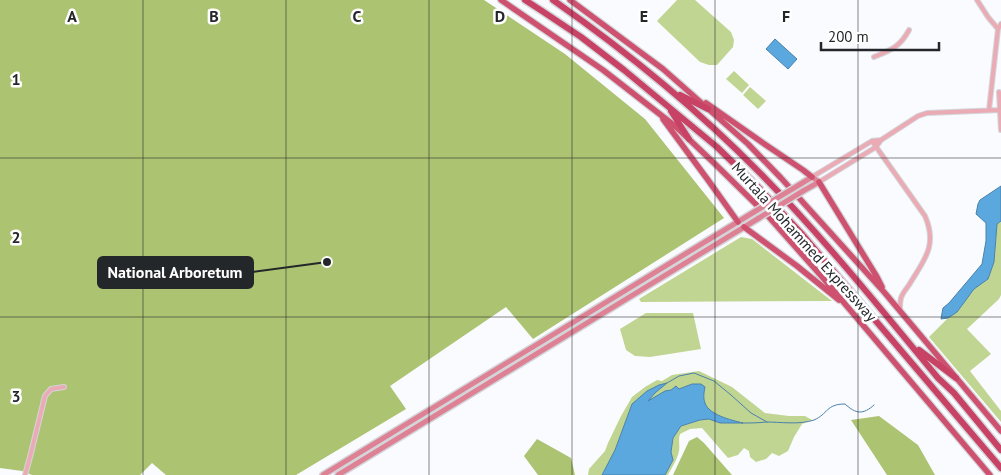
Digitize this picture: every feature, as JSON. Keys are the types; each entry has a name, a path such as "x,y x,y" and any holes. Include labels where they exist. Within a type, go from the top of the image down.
{"highway":[{"name":"Murtala Mohammed Expressway","path":"501,0 603,70 689,139 768,216 854,313 990,475"},
{"name":"Murtala Mohammed Expressway","path":"525,0 581,37 666,104 717,147 758,187 801,233 1001,468"},
{"name":"Murtala Mohammed Expressway","path":"553,0 618,47 670,90 759,172 843,263 938,378 954,393 1001,450"},
{"name":"Murtala Mohammed Expressway","path":"570,0 663,68 748,144 886,294 1001,431"},
{"path":"670,90 687,100 708,108"},
{"path":"698,99 812,177"},
{"path":"666,104 689,139"},
{"path":"659,114 738,222"},
{"path":"819,182 877,276 886,294"},
{"path":"744,227 797,266 854,313"},
{"path":"908,342 956,378"}],"main road":[{"path":"323,475 812,177 819,182 338,475"},
{"path":"738,222 744,227"}],"street":[{"path":"977,0 998,29"},
{"path":"988,110 998,29 1001,24"},
{"path":"874,57 899,44 904,40 909,30"},
{"path":"999,92 1001,130"},
{"path":"819,182 876,147 881,140 922,114 1000,110"},
{"path":"812,177 872,141 881,140"},
{"path":"872,141 925,216 930,226 931,239 929,250 901,297 900,311"},
{"path":"862,147 866,153"},
{"path":"886,294 901,297"},
{"path":"25,475 45,396 51,389 64,387"}],"green space":[{"path":"0,0 484,0 565,54 645,119 724,218 533,339 506,307 390,386 406,409 296,475 166,475 152,463 140,475 32,475 22,471 0,468"},
{"path":"677,0 695,0 731,32 734,40 733,47 717,65 700,62 657,21"},
{"path":"734,71 749,85 742,93 726,79"},
{"path":"750,87 766,101 758,109 743,95"},
{"path":"1001,221 1001,295 967,329 991,354 970,371 1001,411 1001,422 929,337 948,318 957,312 974,289 988,279 994,262 997,224"},
{"path":"741,237 752,239 832,301 641,302 639,299"},
{"path":"646,313 693,313 701,349 650,357 635,356 626,350 620,329"},
{"path":"699,371 732,387 765,413 805,416 812,420 802,424 788,451 779,456 772,453 766,459 756,462 750,457 749,451 744,448 738,455 728,458 702,428 690,429 680,434 677,457 668,475 665,475 673,460 671,452 673,438 681,426 709,419 720,423 741,423 719,416 709,409 704,400 705,387 692,384 679,389 665,391 646,403 655,393 632,404 615,450 602,475 588,475 589,469 605,451 632,397 657,380 662,381 672,375"},
{"path":"879,416 918,445 935,475 887,475 851,420"},
{"path":"697,437 732,475 673,475 689,441"},
{"path":"537,439 571,458 575,475 538,475 524,456"}],"water":[{"path":"775,39 797,59 788,69 766,49"},
{"path":"1001,186 1001,221 997,224 994,262 988,279 974,289 957,312 948,318 941,319 943,308 982,264 986,241 986,223 976,214 978,204 980,200"},
{"path":"667,383 648,401 676,386 679,389 692,384 701,384 705,387 705,403 711,411 743,423 720,423 709,419 681,426 673,438 671,452 673,460 665,475 602,475 615,450 632,404 647,391"}],"waterway":[{"path":"667,383 679,376 694,373 714,381 751,413 767,422"},
{"path":"742,423 802,422 814,420 831,407 839,404 845,404 859,412 863,412 874,405"}],"place":[{"name":"National Arboretum","path":"327,262"}]}
